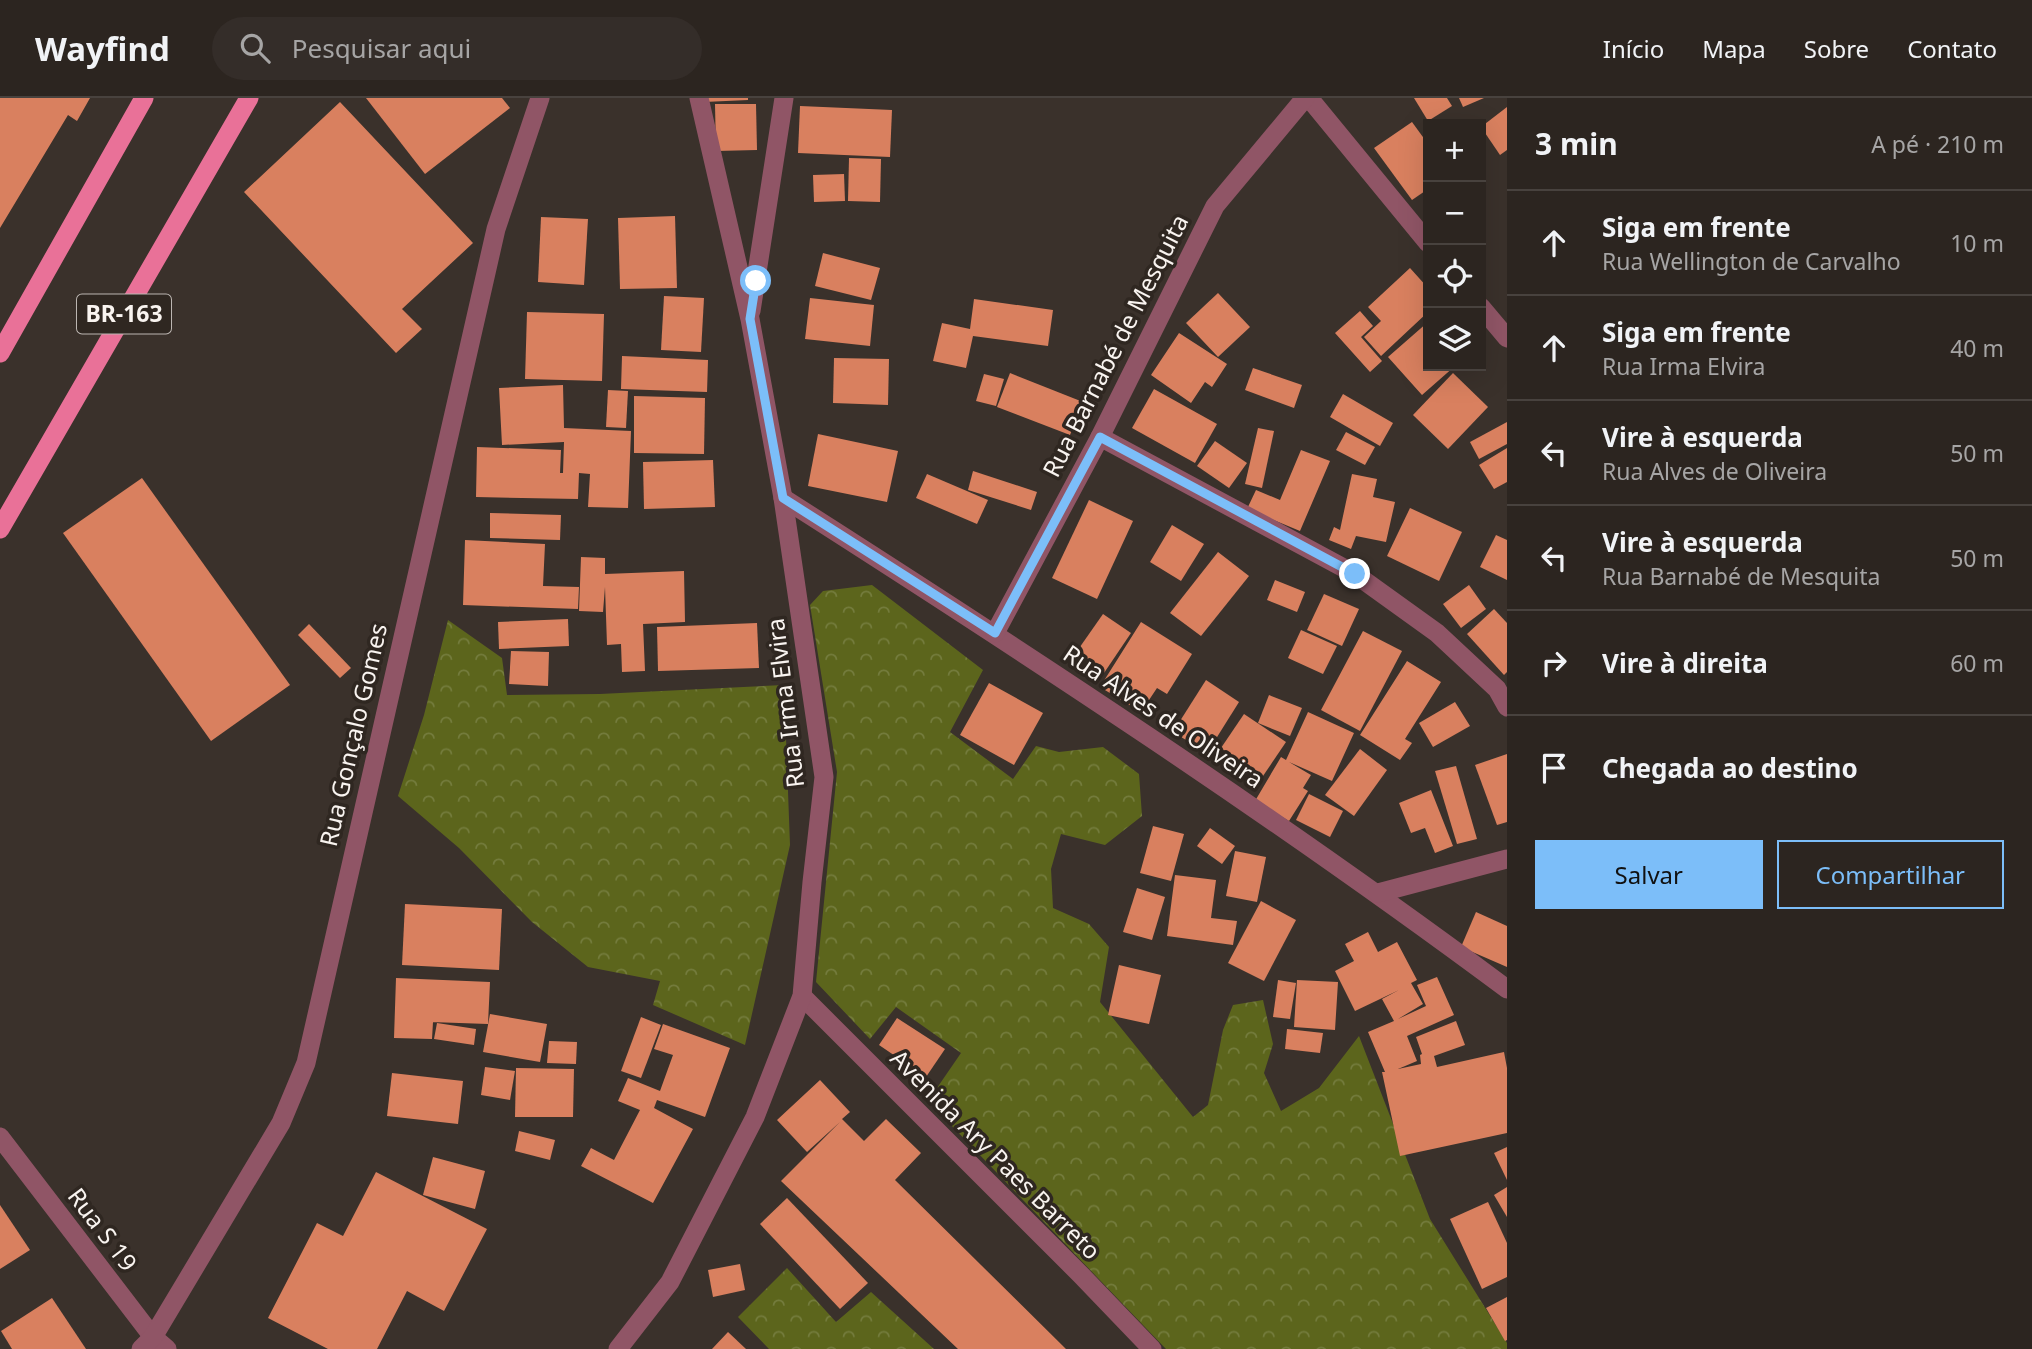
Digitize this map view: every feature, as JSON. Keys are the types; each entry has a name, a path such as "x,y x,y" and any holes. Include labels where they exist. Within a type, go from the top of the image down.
{"main road":[{"path":"0,353 144,98"},
{"name":"BR-163","path":"0,529 249,98"}],"street":[{"name":"Rua Gonçalo Gomes","path":"154,1345 281,1123 306,1063 496,229 540,98"},
{"name":"Rua Irma Elvira","path":"618,1349 677,1270 755,1117 802,996 811,882 824,777 783,498 750,319 699,98"},
{"path":"750,319 784,98"},
{"path":"1307,98 1423,237"},
{"name":"Rua Barnabé de Mesquita","path":"995,633 1100,437 1214,206 1307,98"},
{"path":"1482,308 1507,338"},
{"path":"1100,437 1355,574 1437,634 1497,689 1507,707"},
{"name":"Rua Alves de Oliveira","path":"783,498 995,633 1378,894 1507,989"},
{"path":"1378,894 1507,859"},
{"name":"Avenida Ary Paes Barreto","path":"802,996 1152,1349"},
{"name":"Rua S 19","path":"0,1138 154,1345"}],"green space":[{"path":"872,585 983,670 950,732 1013,779 1036,746 1059,752 1103,747 1139,774 1142,816 1105,845 1061,834 1051,869 1053,908 1089,924 1109,947 1100,1002 1193,1117 1208,1105 1223,1030 1233,1005 1263,1000 1273,1044 1264,1073 1281,1111 1319,1088 1359,1036 1430,1219 1507,1343 1507,1349 1166,1349 928,1101 961,1053 896,1007 870,1039 816,982 837,772 810,605 823,591"},
{"path":"448,620 502,658 507,695 600,694 784,685 790,845 745,1045 653,1005 660,981 588,967 532,922 459,848 398,796 424,715"},
{"path":"787,1268 836,1322 871,1292 934,1349 769,1349 738,1317"}],"building":[{"path":"0,98 90,98 77,121 68,115 0,228"},
{"path":"366,98 502,98 510,108 425,174"},
{"path":"704,98 748,98 748,100 704,102"},
{"path":"1414,98 1447,98 1452,106 1427,119"},
{"path":"1459,98 1484,98 1463,107"},
{"path":"340,102 473,243 402,309 422,329 396,353 244,192"},
{"path":"715,104 756,104 757,150 716,151"},
{"path":"800,106 892,110 890,157 798,153"},
{"path":"1507,107 1507,150 1500,155 1486,134 1486,123"},
{"path":"1412,122 1423,137 1423,192 1412,200 1374,148"},
{"path":"849,158 881,159 880,202 848,201"},
{"path":"844,174 845,201 814,202 813,175"},
{"path":"675,216 677,288 620,289 618,218"},
{"path":"541,217 588,219 584,285 538,282"},
{"path":"823,253 880,268 871,300 815,286"},
{"path":"1410,268 1423,282 1423,317 1381,356 1364,337 1381,321 1368,307"},
{"path":"1218,293 1250,327 1218,357 1186,323"},
{"path":"664,296 704,298 701,352 661,350"},
{"path":"810,298 874,305 870,346 805,339"},
{"path":"974,299 1053,310 1048,346 973,336 966,368 933,361 942,323 970,329"},
{"path":"1360,311 1373,326 1361,337 1382,361 1370,372 1335,333"},
{"path":"527,312 604,314 602,381 525,379"},
{"path":"1423,326 1423,371 1449,371 1422,395 1388,357"},
{"path":"1179,333 1227,364 1212,387 1205,382 1191,403 1151,375"},
{"path":"622,356 708,360 707,392 621,389"},
{"path":"834,358 889,359 888,405 833,403"},
{"path":"1253,368 1302,385 1294,408 1245,390"},
{"path":"1010,373 1083,402 1070,435 997,407"},
{"path":"1453,373 1488,407 1448,449 1413,415"},
{"path":"984,374 1004,379 996,406 976,401"},
{"path":"563,385 564,428 631,431 628,508 588,507 590,474 579,473 578,499 476,497 477,447 561,450 560,473 563,473 564,442 502,445 499,388"},
{"path":"1154,389 1217,424 1195,463 1132,428"},
{"path":"608,390 628,391 626,428 606,427"},
{"path":"1343,394 1393,423 1380,446 1330,417"},
{"path":"634,396 705,398 704,454 634,453"},
{"path":"1507,422 1507,444 1479,459 1470,442"},
{"path":"1258,428 1274,431 1262,488 1245,484"},
{"path":"1346,432 1375,447 1365,465 1336,450"},
{"path":"818,434 898,451 887,502 808,486"},
{"path":"1215,441 1247,463 1229,488 1197,466"},
{"path":"1507,448 1507,482 1494,489 1479,465"},
{"path":"1301,450 1330,461 1300,531 1247,509 1256,490 1280,500"},
{"path":"713,460 715,507 644,509 643,462"},
{"path":"973,471 1037,492 1031,510 968,490"},
{"path":"927,474 988,500 977,524 916,498"},
{"path":"1352,474 1377,479 1373,497 1395,502 1386,542 1356,536 1351,549 1329,540 1334,527 1340,530"},
{"path":"142,478 290,685 211,741 63,533"},
{"path":"1089,500 1133,521 1097,599 1052,578"},
{"path":"1410,508 1462,532 1439,581 1387,556"},
{"path":"490,513 561,515 560,540 490,538"},
{"path":"1172,525 1204,544 1181,581 1150,562"},
{"path":"1496,535 1507,540 1507,580 1480,567"},
{"path":"465,540 545,544 543,586 579,587 578,609 463,605"},
{"path":"1218,552 1249,576 1201,636 1170,613"},
{"path":"581,557 605,558 605,574 684,571 685,622 643,624 645,671 622,672 621,644 607,645 605,587 603,612 579,611"},
{"path":"1275,580 1305,592 1297,612 1267,600"},
{"path":"1469,585 1486,609 1461,628 1443,604"},
{"path":"1324,594 1359,609 1342,646 1307,630"},
{"path":"1494,609 1507,623 1507,672 1504,675 1467,634"},
{"path":"1103,614 1131,633 1104,673 1075,654"},
{"path":"568,619 569,646 499,649 498,622"},
{"path":"1141,622 1192,654 1167,694 1157,688 1141,712 1100,687"},
{"path":"757,623 759,668 658,671 657,627"},
{"path":"309,624 351,668 340,678 298,635"},
{"path":"1301,630 1337,646 1323,674 1288,658"},
{"path":"1363,631 1402,651 1360,731 1321,710"},
{"path":"511,651 549,652 548,686 509,684"},
{"path":"1407,661 1441,682 1405,739 1412,743 1400,760 1360,735"},
{"path":"1206,680 1239,702 1207,753 1173,732"},
{"path":"989,683 1043,713 1014,765 960,735"},
{"path":"1269,695 1302,708 1290,736 1258,723"},
{"path":"1455,702 1470,726 1433,747 1419,723"},
{"path":"1308,712 1354,733 1332,781 1289,762 1311,775 1303,788 1308,791 1289,821 1255,801 1281,757 1286,760"},
{"path":"1244,714 1286,742 1263,776 1221,748"},
{"path":"1360,749 1387,770 1354,816 1325,795"},
{"path":"1507,754 1507,822 1497,825 1475,765"},
{"path":"1456,766 1477,839 1457,844 1435,771"},
{"path":"1431,790 1453,846 1435,853 1425,828 1411,833 1399,803"},
{"path":"1309,794 1343,811 1330,837 1296,820"},
{"path":"1153,826 1184,834 1171,881 1140,873"},
{"path":"1210,828 1235,846 1222,864 1197,846"},
{"path":"1235,851 1266,857 1257,902 1226,896"},
{"path":"1175,875 1216,880 1211,918 1237,921 1233,945 1167,936"},
{"path":"1137,888 1165,897 1152,940 1123,932"},
{"path":"1261,901 1296,920 1264,981 1228,963"},
{"path":"405,904 502,909 499,970 402,965"},
{"path":"1476,912 1507,926 1507,967 1461,947"},
{"path":"1368,932 1378,952 1397,942 1417,980 1411,983 1423,1004 1398,1019 1426,1006 1417,985 1437,977 1454,1015 1407,1036 1417,1061 1398,1069 1421,1064 1422,1054 1416,1037 1456,1021 1465,1045 1434,1056 1437,1067 1504,1052 1507,1068 1507,1133 1400,1156 1382,1072 1385,1072 1368,1032 1394,1021 1382,999 1399,990 1355,1011 1335,971 1354,961 1345,944"},
{"path":"1119,965 1161,975 1149,1024 1108,1015"},
{"path":"396,978 490,982 488,1024 433,1022 432,1039 394,1038"},
{"path":"1278,980 1296,983 1290,1019 1273,1017"},
{"path":"1297,980 1338,982 1335,1030 1294,1027"},
{"path":"490,1014 547,1024 540,1062 483,1052"},
{"path":"641,1017 661,1025 641,1078 621,1071"},
{"path":"897,1018 945,1049 926,1077 879,1045"},
{"path":"437,1023 476,1029 474,1045 434,1039"},
{"path":"663,1024 730,1048 705,1117 657,1100 654,1108 693,1129 653,1203 581,1166 591,1148 614,1160 640,1110 618,1101 628,1078 660,1091 673,1055 654,1049"},
{"path":"1287,1029 1323,1033 1320,1053 1285,1049"},
{"path":"549,1041 577,1042 576,1064 547,1063"},
{"path":"485,1067 515,1071 510,1100 481,1095"},
{"path":"516,1068 574,1069 573,1117 515,1117"},
{"path":"392,1073 463,1081 458,1124 387,1116"},
{"path":"820,1080 850,1112 842,1119 864,1141 886,1119 921,1153 895,1180 1066,1349 958,1349 781,1181 840,1122 807,1152 777,1120"},
{"path":"519,1131 555,1140 550,1160 515,1151"},
{"path":"1507,1147 1507,1180 1494,1153"},
{"path":"433,1157 485,1171 475,1209 423,1195"},
{"path":"376,1172 487,1229 444,1311 407,1291 377,1349 328,1349 268,1318 317,1223 343,1236"},
{"path":"1507,1187 1507,1217 1494,1195"},
{"path":"787,1198 868,1283 840,1309 760,1224"},
{"path":"1488,1202 1507,1243 1507,1277 1482,1289 1450,1219"},
{"path":"0,1205 30,1250 0,1269"},
{"path":"740,1264 745,1290 713,1297 708,1270"},
{"path":"1507,1297 1507,1340 1505,1341 1486,1308"},
{"path":"52,1298 86,1349 12,1349 1,1331"},
{"path":"728,1332 746,1349 712,1349"}],"route":[{"path":"756,281 750,319 783,498 995,633 1100,437 1355,574"}]}
